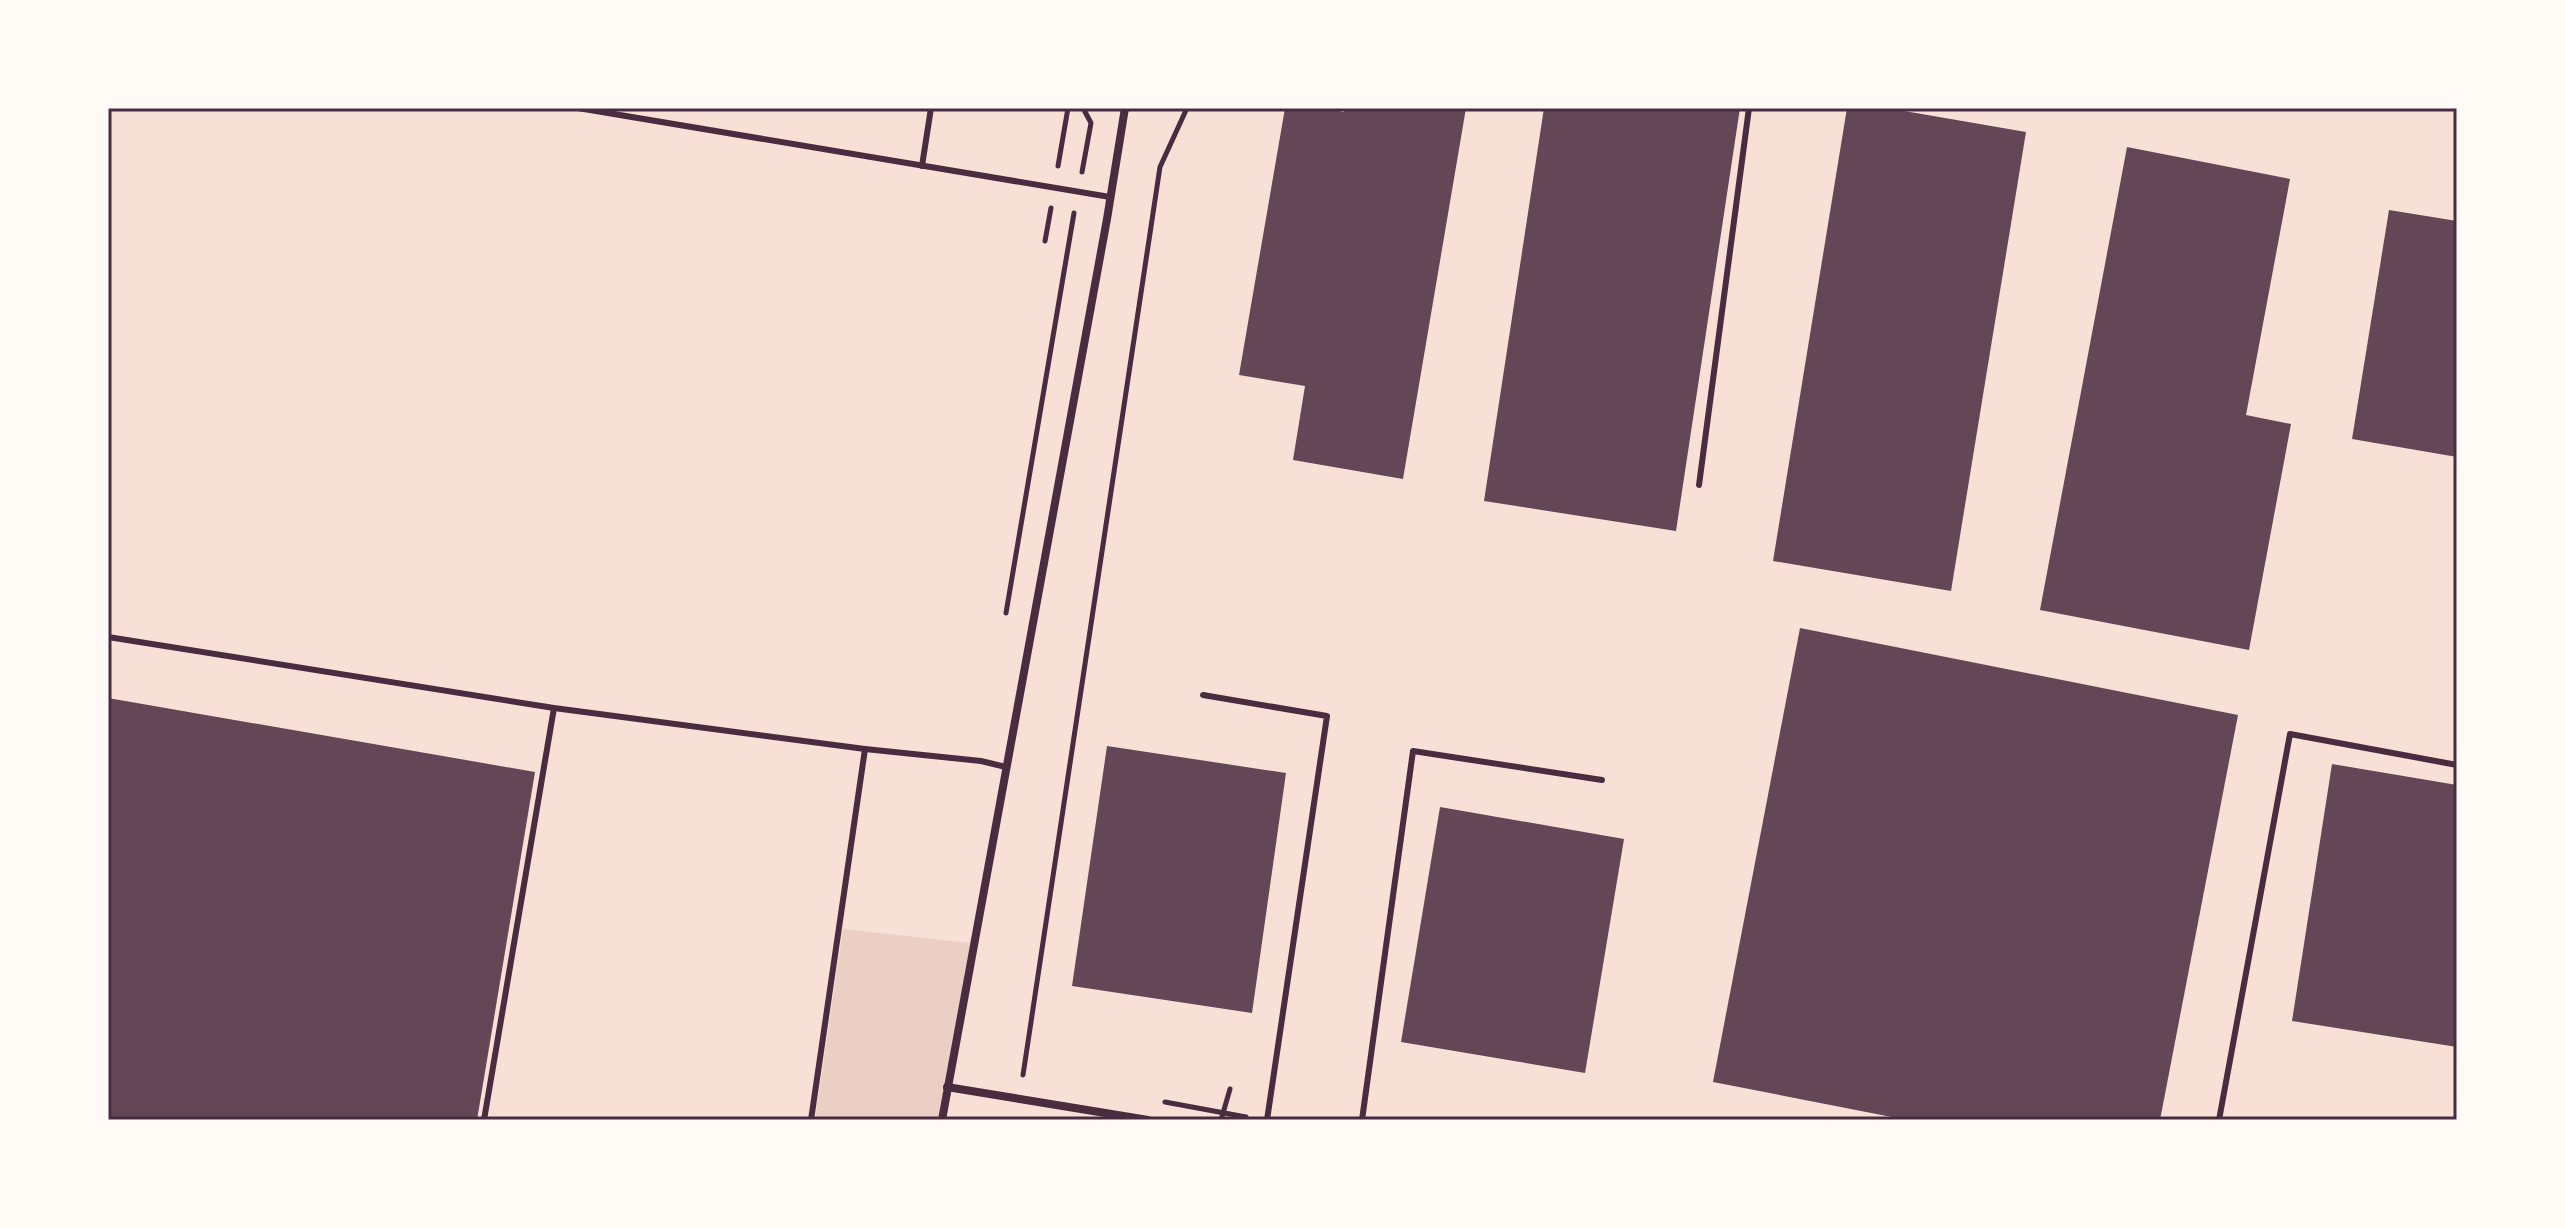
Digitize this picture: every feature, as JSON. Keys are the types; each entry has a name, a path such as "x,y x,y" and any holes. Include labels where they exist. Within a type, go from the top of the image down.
{"street":[{"path":"942,1120 1125,108"},
{"path":"947,1087 1148,1120"}],"lane":[{"path":"578,108 1110,197"},
{"path":"922,166 931,108"},
{"path":"1699,485 1749,108"},
{"path":"108,637 554,708 981,761 1006,767"},
{"path":"1203,695 1327,716 1267,1120"},
{"path":"484,1120 554,708"},
{"path":"2219,1120 2290,734 2457,765"},
{"path":"811,1120 865,749"},
{"path":"1362,1120 1413,751 1602,780"}],"path":[{"path":"1005,622 1091,123 1083,108"},
{"path":"1023,1076 1160,167 1187,108"},
{"path":"1221,1120 1230,1089"}],"shaded area":[{"path":"843,929 970,943 939,1120 815,1120"}],"building":[{"path":"1285,108 1323,108 1344,112 1344,108 1466,108 1403,479 1293,460 1305,386 1239,375"},
{"path":"1544,108 1740,108 1676,531 1484,501"},
{"path":"1847,108 1887,108 2026,132 1951,591 1773,561"},
{"path":"2127,147 2290,179 2246,415 2291,424 2249,650 2040,610"},
{"path":"2389,210 2457,221 2457,457 2352,439"},
{"path":"1800,628 2238,715 2160,1120 1907,1120 1713,1082"},
{"path":"108,698 535,772 477,1120 108,1120"},
{"path":"1107,746 1286,773 1252,1013 1072,986"},
{"path":"2332,764 2457,785 2457,1047 2292,1021"},
{"path":"1440,807 1624,839 1585,1073 1401,1042"}]}
